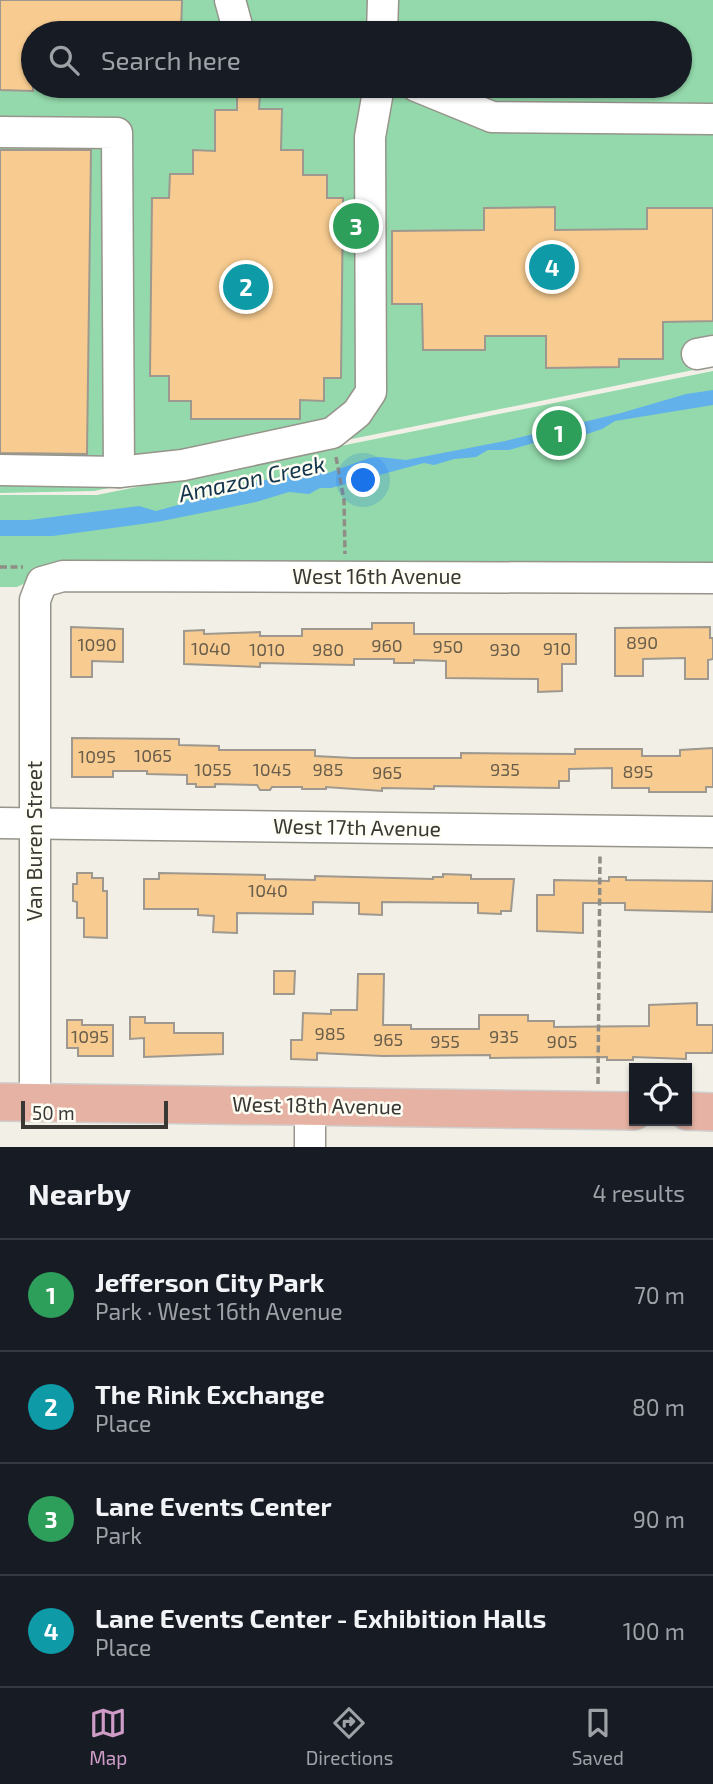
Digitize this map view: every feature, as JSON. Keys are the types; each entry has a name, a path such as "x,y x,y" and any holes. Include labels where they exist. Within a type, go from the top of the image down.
{"main road":[{"name":"West 18th Avenue","path":"17,1102 629,1111"},
{"path":"692,1111 713,1112"}],"street":[{"path":"230,0 235,21"},
{"path":"382,21 383,0"},
{"path":"0,470 119,472 183,465 332,433 357,413 371,393 370,137 377,98"},
{"path":"445,98 492,117 713,119"},
{"path":"0,132 117,133 119,472"},
{"name":"West 16th Avenue","path":"42,582 63,576 713,578"},
{"name":"Van Buren Street","path":"17,1102 35,824 35,600 42,582"},
{"name":"West 17th Avenue","path":"0,824 713,832"},
{"path":"310,1106 310,1147"}],"path":[{"path":"336,453 344,500 346,556"},
{"path":"597,1110 600,831"}],"green space":[{"path":"0,0 713,0 713,366 94,491 0,493"},
{"path":"713,371 713,571 54,569 17,587 0,587 0,495 97,495"}],"water":[{"path":"713,390 713,405 615,421 584,435 559,436 509,450 488,450 476,457 454,459 434,465 424,463 331,488 320,488 309,494 289,492 256,502 157,522 53,536 0,536 0,520 29,520 139,506 156,511 194,497 218,498 265,480 313,470 328,473 369,458 406,460 505,441 686,394"}],"building":[{"path":"0,0 182,0 181,21 21,21 21,91 0,90"},
{"path":"237,98 260,98 259,109 282,109 281,150 303,150 303,175 327,175 327,198 343,198 341,378 324,378 324,401 300,400 300,419 191,419 191,401 169,401 169,376 150,376 152,198 169,198 170,174 193,174 193,150 215,151 215,110 237,110"},
{"path":"0,150 91,150 87,454 0,453"},
{"path":"555,207 555,230 647,229 647,208 713,208 713,321 663,322 663,359 619,359 619,367 546,368 546,336 485,336 485,350 423,350 422,304 392,304 392,231 484,230 484,208"},
{"path":"372,623 414,623 414,634 576,634 576,664 562,664 562,691 538,692 538,679 446,678 446,661 414,660 414,663 394,663 394,659 354,659 354,665 260,663 260,667 184,664 184,631 204,630 204,634 260,632 260,636 302,636 302,629 372,629"},
{"path":"71,627 123,629 123,662 92,661 92,677 71,677"},
{"path":"710,627 713,659 708,660 708,679 685,679 685,658 643,659 643,676 615,676 615,628"},
{"path":"72,738 179,739 179,745 219,746 219,750 315,750 315,756 353,758 461,758 461,753 575,754 575,749 642,749 642,756 680,756 680,750 713,748 713,787 706,787 706,792 649,792 649,788 612,788 612,768 569,769 569,781 559,781 559,788 434,786 434,789 382,788 382,791 326,787 272,787 270,790 260,790 257,785 215,784 215,787 196,787 196,784 187,784 187,775 147,774 147,771 113,771 113,777 72,777"},
{"path":"77,873 92,873 92,878 103,878 103,891 107,891 107,938 84,937 84,918 77,918 77,902 73,901 73,884 77,884"},
{"path":"159,873 265,875 265,879 315,880 315,876 433,879 443,877 443,874 471,875 471,879 514,879 511,911 501,911 501,914 478,913 478,903 382,902 382,915 359,914 359,903 313,902 313,914 237,913 237,933 213,932 214,916 198,915 198,909 144,909 144,879 159,879"},
{"path":"609,877 626,877 626,880 713,881 712,912 625,910 625,903 583,903 583,933 537,931 537,895 554,895 554,880 609,881"},
{"path":"274,971 295,971 294,994 274,994"},
{"path":"358,974 384,974 383,1025 411,1025 411,1029 479,1029 479,1015 528,1015 528,1021 554,1021 554,1027 649,1026 649,1005 697,1003 697,1025 713,1025 713,1049 712,1053 686,1053 686,1059 633,1057 633,1060 607,1060 607,1057 490,1058 490,1055 383,1056 317,1053 317,1060 291,1059 291,1040 302,1040 303,1013 331,1014 331,1010 357,1010"},
{"path":"130,1017 145,1017 145,1023 174,1023 174,1033 223,1033 223,1054 144,1057 144,1038 130,1039"},
{"path":"67,1020 82,1020 82,1025 113,1025 113,1056 78,1056 78,1048 67,1048"}],"place":[{"name":"Lane Events Center","path":"356,226"},
{"name":"Lane Events Center - Exhibition Halls","path":"552,267"},
{"name":"The Rink Exchange","path":"246,287"},
{"name":"Jefferson City Park","path":"559,433"}],"water label":[{"name":"Amazon Creek","path":"252,479"}]}
